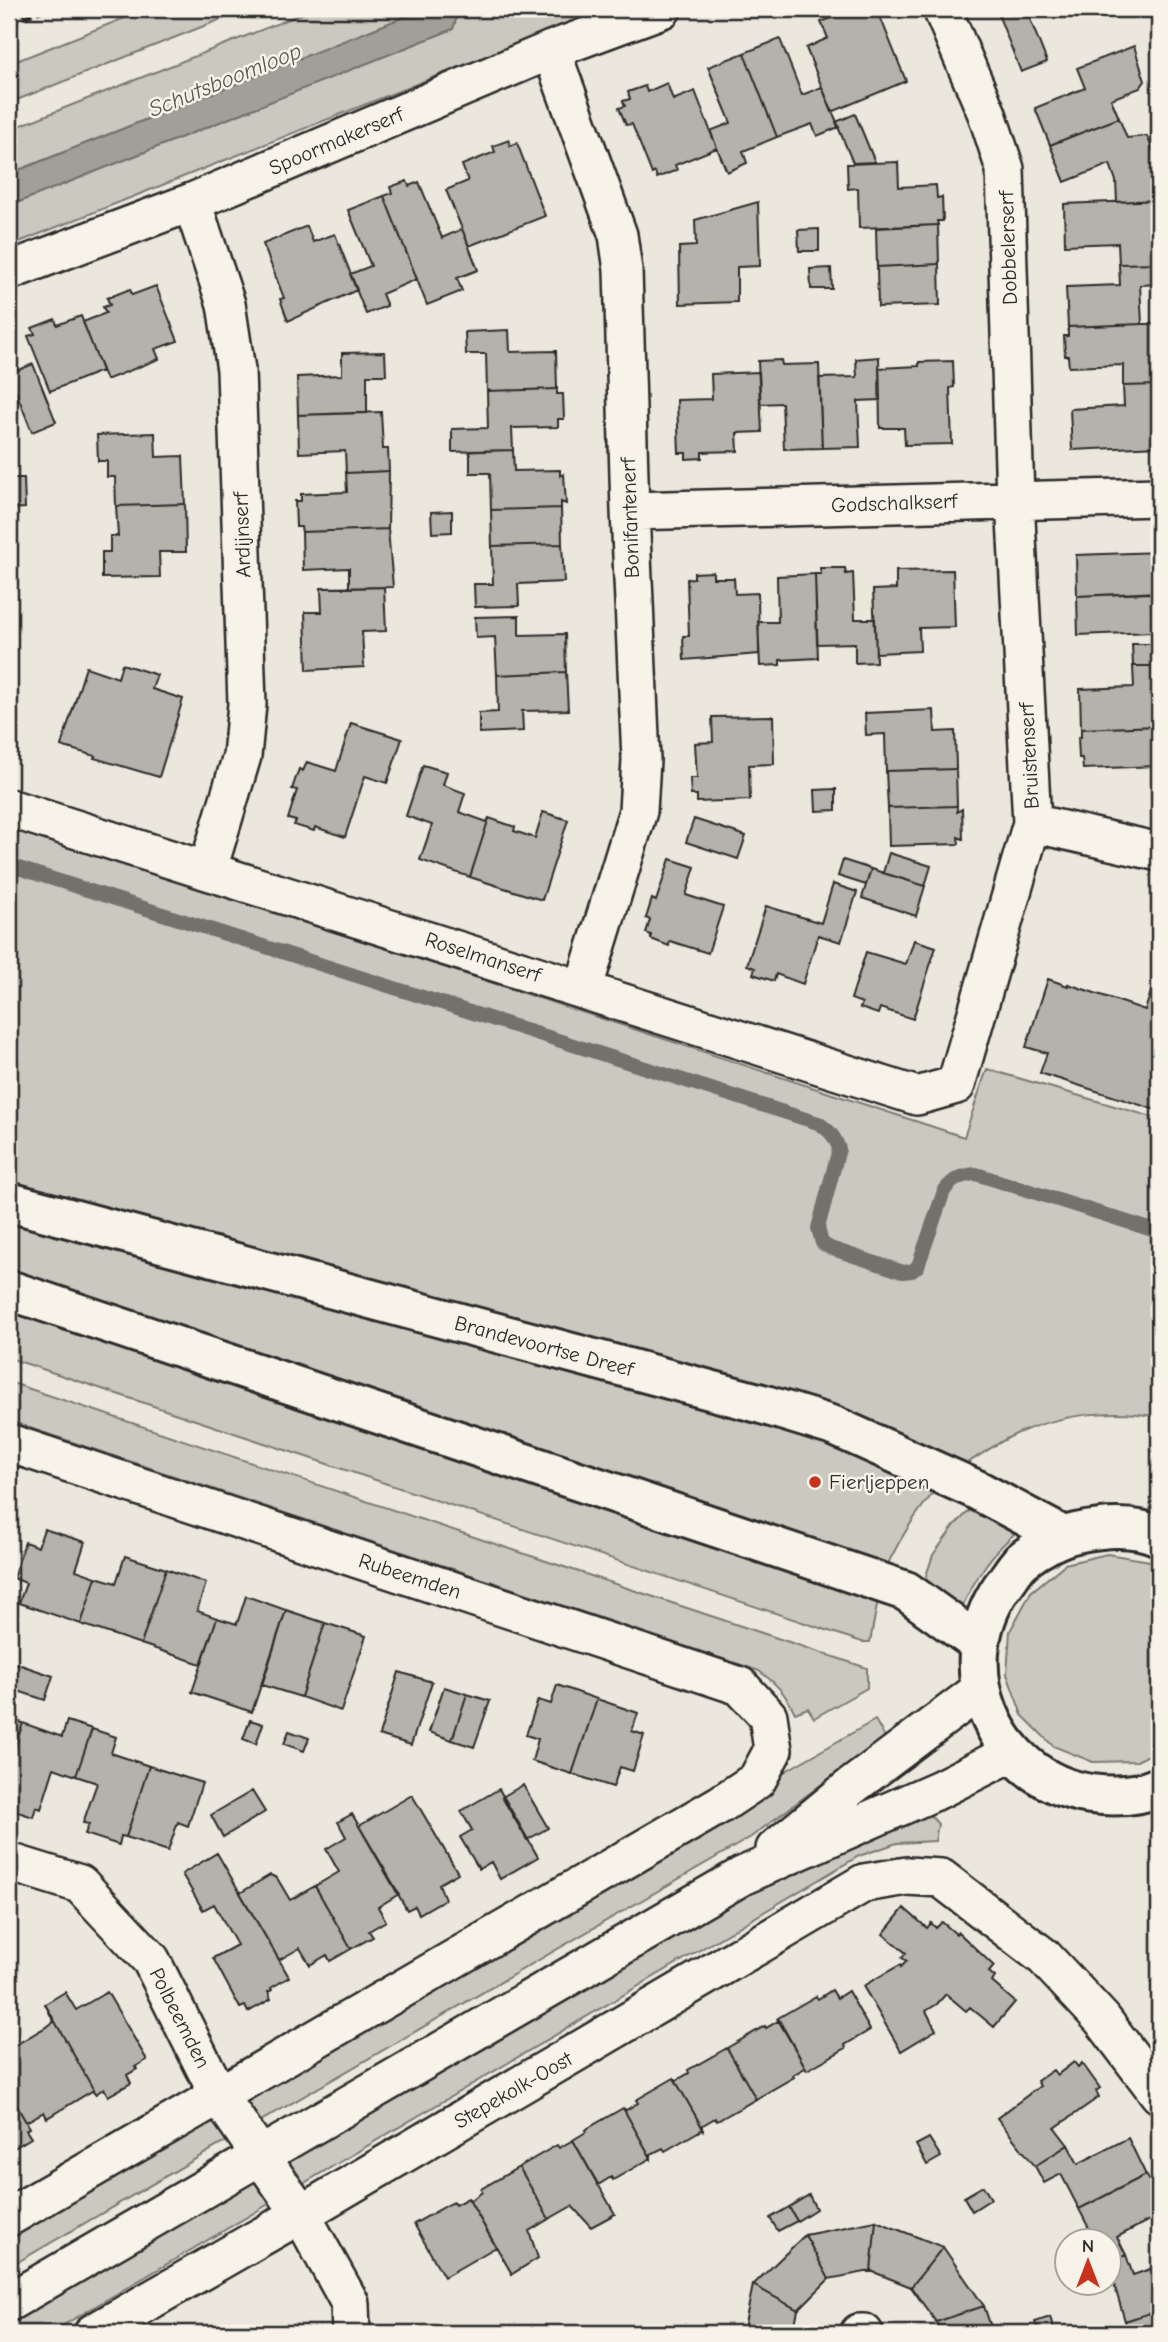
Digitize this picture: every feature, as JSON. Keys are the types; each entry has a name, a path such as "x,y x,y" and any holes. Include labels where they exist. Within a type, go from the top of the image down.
{"main road":[{"name":"Brandevoortse Dreef","path":"9,1202 834,1426 975,1489 1063,1535"},
{"path":"9,1290 906,1591 978,1643"},
{"path":"1155,1794 1110,1796 1074,1791 1041,1776 1013,1752 992,1723 980,1690 978,1643 993,1598 1022,1560 1063,1535 1105,1526 1147,1530 1159,1536"}],"street":[{"name":"Spoormakerserf","path":"9,271 192,202 551,50 663,9"},
{"name":"Dobbelerserf","path":"943,9 987,114 1005,169 1015,500"},
{"name":"Bonifantenerf","path":"551,50 618,235 623,270 640,760 638,811 583,990"},
{"name":"Ardijnserf","path":"192,202 226,304 236,370 247,705 242,756 208,869"},
{"name":"Godschalkserf","path":"630,511 1159,497"},
{"name":"Bruistenserf","path":"956,1085 1032,823 1015,500"},
{"name":"Roselmanserf","path":"9,808 916,1096 956,1085"},
{"path":"1032,823 1159,852"},
{"name":"Rubeemden","path":"9,1444 740,1686 768,1716 773,1750 757,1780 721,1804 219,2096"},
{"path":"742,1876 848,1789 980,1690"},
{"path":"9,2302 742,1876 940,1790 1013,1752"},
{"name":"Polbeemden","path":"9,1862 80,1884 151,1960 219,2096 301,2214 350,2304 351,2333"},
{"name":"Stepekolk-Oost","path":"93,2333 864,1883 908,1876 941,1878 1044,1957 1102,2019 1159,2094"},
{"path":"9,2217 219,2096"}],"shaded area":[{"path":"147,9 247,9 9,103 9,64"},
{"path":"314,9 424,9 9,174 9,130"},
{"path":"424,9 459,10 453,29 9,206 9,174"},
{"path":"457,9 605,9 9,246 9,206 453,29"},
{"path":"9,825 964,1137 987,1069 1159,1119 1159,1417 1105,1413 1068,1417 1009,1437 964,1465 9,1191"},
{"path":"9,1215 765,1418 941,1485 909,1526 884,1572 9,1274"},
{"path":"9,1300 879,1595 870,1642 862,1642 9,1358"},
{"path":"9,1382 867,1668 867,1688 814,1718 808,1708 795,1713 780,1689 759,1671 9,1421"},
{"path":"976,1504 1020,1529 986,1565 961,1609 922,1588 933,1555 955,1525"},
{"path":"1107,1554 1150,1561 1159,1567 1159,1750 1137,1761 1093,1762 1053,1746 1022,1715 1007,1674 1010,1631 1031,1592 1065,1564"},
{"path":"875,1720 885,1737 751,1837 9,2267 9,2228 763,1790 784,1772"},
{"path":"923,1807 938,1824 935,1841 897,1843 859,1856 50,2333 9,2333 9,2322 750,1891"}],"building":[{"path":"855,9 877,9 906,81 832,112 806,48 828,38 821,22"},
{"path":"996,9 1026,9 1047,62 1021,72"},
{"path":"1089,9 1112,9 1113,11 1093,19"},
{"path":"780,39 802,95 822,87 839,127 817,136 812,124 777,137 744,53"},
{"path":"1134,46 1145,81 1140,88 1111,99 1119,118 1050,145 1035,108 1085,88 1077,68"},
{"path":"744,53 777,137 743,151 747,163 727,172 710,131 731,123 708,67"},
{"path":"667,83 673,100 695,91 717,148 675,165 677,170 657,178 655,172 652,174 632,124 626,125 619,108 625,106 623,101 630,99 628,92 645,86 647,92"},
{"path":"855,114 875,162 853,163 836,122"},
{"path":"1119,118 1127,138 1147,136 1159,163 1159,200 1117,202 1116,181 1110,164 1065,182 1050,145"},
{"path":"509,140 510,146 517,143 545,216 469,246 446,190 468,181 462,165 495,152 493,146"},
{"path":"898,162 899,187 936,185 937,198 942,197 943,221 937,221 938,225 859,228 858,188 848,189 847,164"},
{"path":"407,181 409,186 419,182 442,238 462,229 478,270 457,278 462,291 427,305 384,196 392,193 390,187"},
{"path":"384,196 417,279 382,294 387,306 366,314 350,274 371,266 348,210"},
{"path":"1159,200 1159,263 1119,264 1118,243 1065,245 1064,204"},
{"path":"758,202 760,266 737,267 737,302 680,304 679,247 696,246 695,220"},
{"path":"938,225 939,264 877,267 876,228"},
{"path":"307,226 313,242 335,234 357,290 288,321 280,299 284,298 263,244"},
{"path":"819,229 819,251 799,251 798,230"},
{"path":"1159,263 1159,284 1140,285 1142,324 1068,327 1066,287 1120,285 1119,264"},
{"path":"939,264 940,305 878,307 877,267"},
{"path":"831,268 832,289 811,289 810,269"},
{"path":"156,286 178,341 155,349 159,359 106,380 83,322 106,313 103,307 110,305 107,298 130,289 132,295"},
{"path":"81,316 102,371 50,391 28,336 35,334 32,328 55,319 57,325"},
{"path":"1159,324 1159,385 1123,386 1123,365 1069,367 1068,356 1065,356 1064,336 1068,336 1068,327"},
{"path":"509,330 510,352 556,351 557,389 487,391 486,354 466,354 465,332"},
{"path":"385,352 386,375 367,375 367,413 298,415 297,377 342,375 342,353"},
{"path":"879,357 880,400 858,401 860,447 822,448 819,378 857,377 856,359"},
{"path":"781,360 782,365 819,364 822,448 784,449 782,403 760,404 758,361"},
{"path":"953,361 954,387 950,388 952,444 905,445 904,428 880,428 879,368 919,366 919,362"},
{"path":"33,364 56,422 32,432 9,374"},
{"path":"759,372 762,432 737,433 738,451 702,452 702,458 686,459 686,453 679,453 677,400 712,399 711,374"},
{"path":"1159,385 1159,446 1072,450 1070,409 1124,406 1123,386"},
{"path":"557,389 557,394 563,394 564,419 558,419 558,427 512,428 513,450 452,452 452,429 488,428 487,391"},
{"path":"381,412 383,449 388,449 389,471 346,473 345,451 299,453 298,415"},
{"path":"155,433 156,457 183,456 185,504 116,506 115,477 107,477 107,461 98,461 97,435"},
{"path":"513,450 514,471 560,470 560,476 564,474 566,504 561,502 561,508 491,510 490,473 470,473 470,451"},
{"path":"389,471 388,529 302,532 301,527 296,527 295,501 301,501 301,494 347,492 346,473"},
{"path":"9,478 24,478 25,508 9,509"},
{"path":"185,504 186,552 159,552 160,577 102,578 102,552 110,552 110,536 118,536 116,506"},
{"path":"561,508 562,544 492,546 491,510"},
{"path":"452,511 452,532 432,533 431,512"},
{"path":"388,529 393,587 349,588 349,568 303,570 302,532"},
{"path":"562,544 564,582 518,584 519,606 475,607 474,584 493,584 492,546"},
{"path":"1159,552 1159,592 1077,596 1076,555"},
{"path":"820,568 845,568 846,574 853,573 855,619 875,619 876,662 855,663 855,643 817,644 815,574 821,574"},
{"path":"953,570 955,627 919,628 920,651 876,653 873,590 896,589 896,571"},
{"path":"713,572 713,578 734,578 735,594 758,593 759,654 684,660 683,636 689,636 687,579 694,578 694,573"},
{"path":"815,574 818,658 780,660 780,665 760,666 758,622 778,622 777,576"},
{"path":"384,587 386,631 362,632 364,667 307,670 305,612 322,612 321,588"},
{"path":"1151,593 1152,632 1078,635 1077,596"},
{"path":"519,616 519,635 565,634 566,672 497,675 495,637 476,638 475,617"},
{"path":"1132,644 1159,644 1159,666 1133,666"},
{"path":"122,664 157,675 152,689 183,699 159,777 61,746 86,667 118,678"},
{"path":"1133,666 1159,666 1159,726 1081,729 1080,689 1134,687"},
{"path":"566,672 568,710 522,711 523,731 479,733 479,713 498,712 497,675"},
{"path":"934,710 935,732 955,731 956,769 886,771 885,734 866,735 865,713"},
{"path":"773,716 774,764 749,765 750,800 697,802 697,795 691,795 690,778 697,778 695,743 713,742 712,717"},
{"path":"351,723 402,739 387,783 365,776 345,837 315,827 314,831 294,825 296,821 288,819 297,790 292,789 299,769 303,771 307,762 336,771"},
{"path":"1155,726 1157,766 1083,769 1082,758 1079,758 1078,737 1081,737 1081,729"},
{"path":"423,765 447,772 443,785 465,793 459,812 487,822 489,818 470,877 420,860 432,825 406,816"},
{"path":"956,769 957,806 888,808 886,771"},
{"path":"836,789 836,810 816,811 815,790"},
{"path":"957,806 957,812 962,809 963,839 958,837 959,844 889,846 888,808"},
{"path":"543,812 568,820 542,900 470,877 489,818 515,827 514,831 535,838"},
{"path":"694,819 746,836 738,859 686,842"},
{"path":"889,853 931,866 925,886 883,873"},
{"path":"670,859 695,867 686,895 723,907 708,953 670,941 669,946 651,939 651,935 646,933 650,920 646,918 652,899 656,901"},
{"path":"843,860 871,869 866,885 838,876"},
{"path":"871,869 925,886 916,916 862,898"},
{"path":"833,884 857,892 841,942 818,935 803,984 776,974 774,981 753,974 755,968 747,965 766,906 821,923"},
{"path":"914,940 936,947 913,1019 880,1008 878,1014 860,1008 862,1003 851,999 866,952 906,964"},
{"path":"1048,979 1145,1010 1151,992 1159,995 1159,1111 1040,1073 1047,1053 1026,1047"},
{"path":"44,1529 85,1542 76,1570 96,1577 81,1624 19,1603 26,1583 13,1578 25,1542 38,1547"},
{"path":"125,1556 166,1569 141,1644 81,1624 96,1577 116,1583"},
{"path":"166,1569 206,1583 197,1611 217,1618 201,1664 141,1644"},
{"path":"246,1596 286,1610 252,1712 192,1692 217,1618 237,1624"},
{"path":"286,1610 325,1623 301,1697 262,1685"},
{"path":"325,1623 366,1636 341,1711 301,1697"},
{"path":"9,1661 53,1676 45,1700 9,1688"},
{"path":"399,1672 432,1682 411,1745 379,1735"},
{"path":"557,1685 597,1699 572,1774 532,1761 538,1739 526,1735 538,1700 551,1704"},
{"path":"444,1687 467,1694 452,1740 429,1732"},
{"path":"467,1694 490,1701 474,1747 452,1740"},
{"path":"597,1699 638,1713 632,1731 644,1735 633,1771 620,1767 613,1787 572,1774"},
{"path":"9,1719 23,1723 9,1765"},
{"path":"250,1720 263,1724 256,1744 243,1739"},
{"path":"67,1721 92,1729 76,1776 54,1768 41,1809 36,1807 33,1817 9,1809 9,1765 23,1723 62,1737"},
{"path":"92,1729 116,1737 111,1753 149,1766 126,1837 121,1836 119,1845 85,1834 89,1824 83,1823 97,1783 76,1776"},
{"path":"289,1731 309,1738 304,1751 284,1744"},
{"path":"149,1766 202,1783 188,1826 178,1822 168,1851 126,1837"},
{"path":"523,1785 548,1828 527,1840 502,1797"},
{"path":"499,1789 538,1857 500,1879 491,1862 479,1869 460,1837 472,1830 461,1811"},
{"path":"252,1791 265,1812 223,1837 211,1815"},
{"path":"412,1795 458,1873 439,1884 445,1899 419,1914 415,1906 407,1910 359,1826"},
{"path":"352,1814 399,1894 378,1907 386,1921 369,1931 373,1937 351,1949 315,1886 339,1872 326,1849 346,1837 338,1822"},
{"path":"217,1853 289,1977 271,1988 268,1992 271,1999 248,2012 245,2006 240,2008 213,1958 237,1945 214,1904 203,1910 182,1874"},
{"path":"270,1875 277,1878 290,1900 315,1886 351,1949 330,1961 327,1955 310,1965 300,1948 279,1960 240,1893"},
{"path":"904,1908 927,1928 931,1923 936,1928 942,1922 956,1934 958,1932 994,1966 989,1972 995,1977 992,1982 1015,2002 994,2027 970,2007 966,2011 946,1994 926,2011 936,2030 901,2051 863,1986 900,1965 901,1967 907,1961 902,1958 906,1953 883,1934"},
{"path":"832,1990 837,1998 848,1991 870,2030 845,2045 846,2048 807,2070 778,2018"},
{"path":"65,1992 76,2010 107,1992 147,2060 127,2075 131,2083 108,2096 104,2088 96,2094 45,2004"},
{"path":"45,2004 96,2094 92,2091 47,2118 44,2112 26,2122 9,2092 9,2049 54,2022"},
{"path":"777,2018 807,2070 805,2068 756,2099 727,2048 778,2021"},
{"path":"727,2048 756,2099 717,2121 715,2118 703,2125 703,2129 674,2078 677,2080 689,2073 688,2070"},
{"path":"1074,2062 1078,2067 1082,2063 1100,2088 1096,2091 1099,2097 1055,2128 1068,2145 1035,2166 997,2118 1040,2086 1037,2081 1053,2070 1057,2075"},
{"path":"674,2078 703,2129 665,2151 663,2148 651,2154 651,2158 623,2108 626,2110 638,2103 636,2100"},
{"path":"9,2092 29,2128 26,2130 31,2138 9,2151"},
{"path":"623,2108 651,2158 613,2180 611,2177 598,2185 573,2140"},
{"path":"929,2138 941,2157 927,2165 916,2145"},
{"path":"1128,2138 1146,2175 1079,2209 1061,2174 1044,2183 1035,2166 1068,2145 1078,2164"},
{"path":"573,2140 615,2214 591,2227 572,2206 549,2219 519,2167 557,2145 559,2148"},
{"path":"519,2167 549,2219 529,2231 538,2258 512,2274 468,2198 471,2200 482,2192 481,2189"},
{"path":"1146,2175 1150,2181 1155,2178 1159,2186 1159,2215 1122,2234 1122,2226 1088,2226 1079,2209"},
{"path":"983,2186 991,2199 972,2211 964,2197"},
{"path":"809,2195 816,2209 797,2221 789,2207"},
{"path":"468,2198 496,2247 444,2277 414,2224 453,2202 455,2205"},
{"path":"789,2207 797,2221 778,2231 770,2218"},
{"path":"876,2221 943,2247 911,2287 871,2271"},
{"path":"876,2221 871,2271 829,2279 805,2235"},
{"path":"805,2235 829,2279 798,2310 753,2285"},
{"path":"943,2247 984,2306 936,2322 911,2287"},
{"path":"1126,2255 1133,2275 1159,2266 1159,2310 1125,2321 1118,2296 1122,2296 1122,2257"},
{"path":"753,2285 798,2310 793,2333 743,2333"},
{"path":"984,2306 993,2333 942,2333 936,2322"},
{"path":"1159,2310 1159,2333 1129,2333 1125,2321"},
{"path":"1050,2317 1055,2333 1039,2333 1035,2322"}],"waterway":[{"path":"9,865 818,1123 836,1140 839,1149 818,1228 822,1243 903,1272 912,1271 918,1266 944,1191 954,1181 976,1174 1159,1232"}],"railway":[{"path":"9,23 45,9"}],"place":[{"name":"Fierljeppen","path":"815,1482"}],"water label":[{"name":"Schutsboomloop","path":"225,80"}]}
